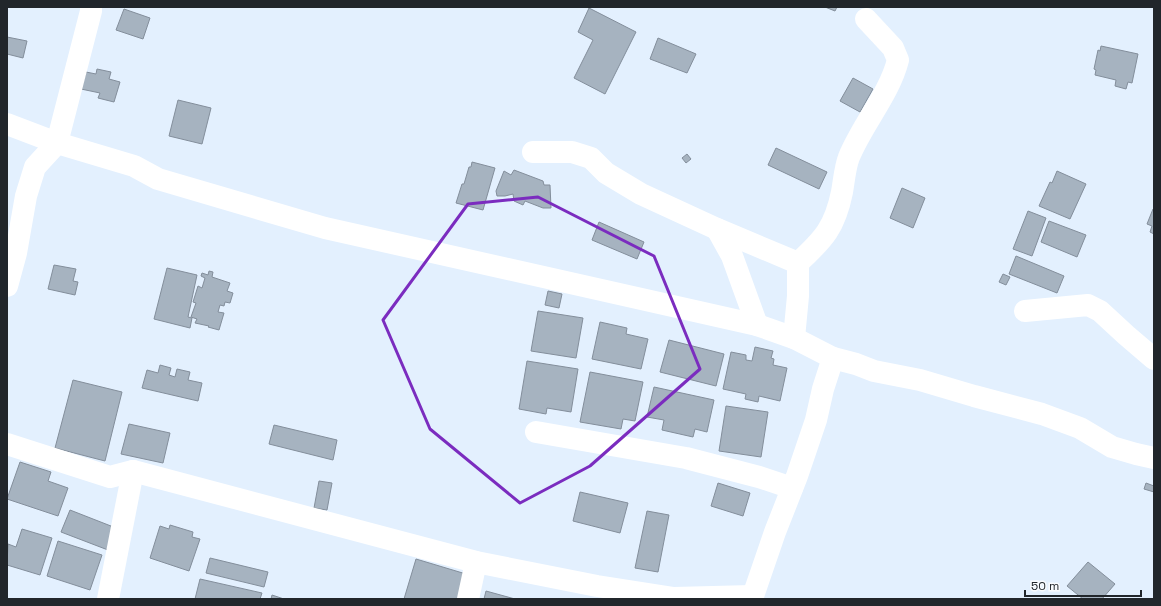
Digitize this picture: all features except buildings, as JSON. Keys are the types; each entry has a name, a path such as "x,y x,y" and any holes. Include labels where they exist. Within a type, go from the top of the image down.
{"street":[{"path":"7,286 16,253 26,196 35,167 57,143 91,7"},
{"path":"794,338 798,296 798,263 829,231 839,208 848,158 896,71 898,60 893,48 866,19"},
{"path":"7,124 57,143 134,166 158,179 325,228 757,325 794,338 833,358 856,364 874,371 920,380 1042,414 1080,428 1112,447 1154,458"},
{"path":"534,152 572,152 591,158 606,174 641,194 717,230 798,263"},
{"path":"717,230 732,256 757,325"},
{"path":"1025,311 1088,305 1100,311 1154,359"},
{"path":"7,444 110,477 133,471 476,562 597,586 674,598 752,598 816,420 823,389 833,358"},
{"path":"536,432 686,458 759,477 792,488"},
{"path":"108,599 133,471"},
{"path":"468,599 476,562"}],"highlighted area":[{"path":"538,197 654,256 700,369 590,466 520,503 430,429 383,320 468,204"}]}
